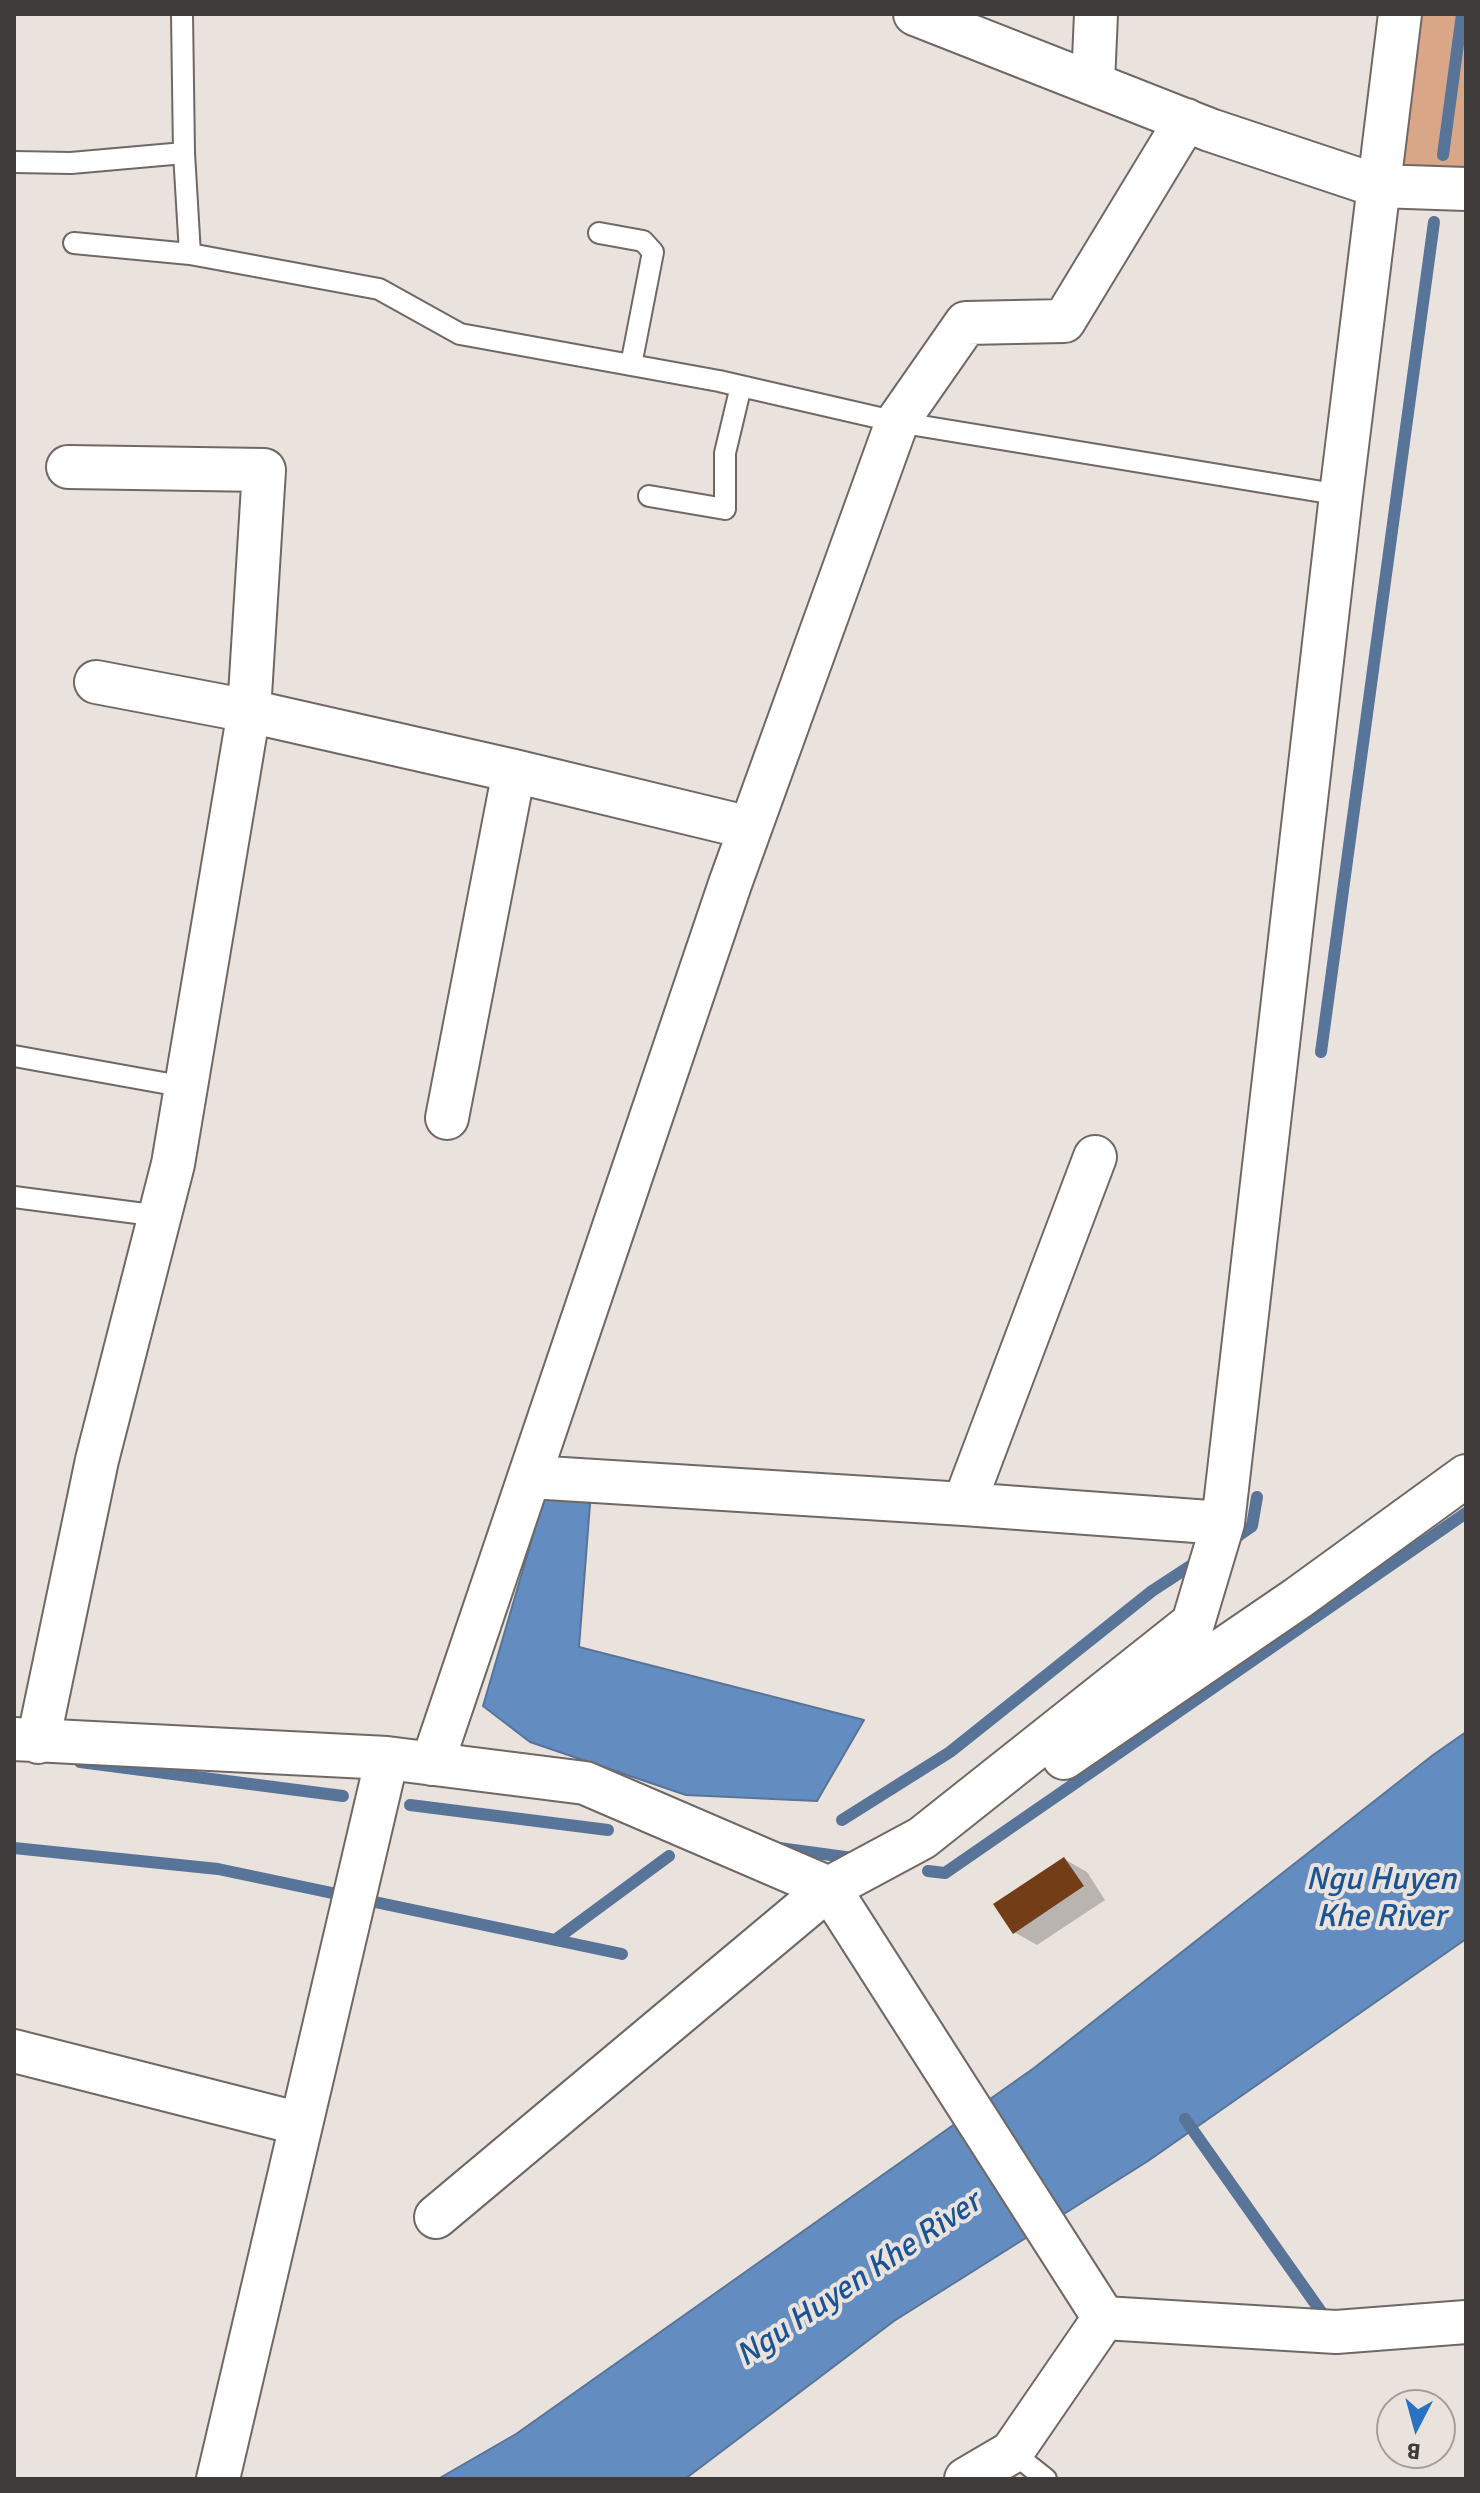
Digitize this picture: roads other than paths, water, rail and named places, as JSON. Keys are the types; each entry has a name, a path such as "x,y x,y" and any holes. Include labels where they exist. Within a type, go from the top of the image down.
{"street":[{"path":"915,14 1186,120 1378,186 1466,189"},
{"path":"1093,83 1096,14"},
{"path":"1193,1623 1223,1523 1341,495 1400,14"},
{"path":"432,1764 750,828 897,422 966,323 1064,321 1186,120"},
{"path":"68,467 264,470 249,711 173,1164 26,1740 387,1758 585,1783 829,1888 1100,2311"},
{"path":"96,682 249,711 750,828"},
{"path":"447,1118 514,771"},
{"path":"964,1504 1095,1157"},
{"path":"922,1838 944,1840 1298,1598 1466,1476"},
{"path":"531,1477 1223,1523"},
{"path":"436,2217 829,1888 922,1838 1193,1623 1298,1598"},
{"path":"218,2479 387,1758"},
{"path":"14,2051 301,2124"},
{"path":"1100,2311 1336,2332 1466,2322"},
{"path":"966,2479 1012,2452 1100,2311"}],"lane":[{"path":"182,14 184,153 190,254"},
{"path":"14,162 71,163 184,153"},
{"path":"599,233 643,241 653,252 631,365"},
{"path":"74,243 190,254 379,289 460,334 741,386 897,422 1341,495"},
{"path":"649,496 725,509 725,453 741,386"},
{"path":"14,1056 186,1087"},
{"path":"14,1197 160,1216"},
{"path":"1012,2452 1046,2479"}],"water":[{"path":"546,1491 581,1493 590,1504 579,1647 864,1720 817,1801 686,1795 530,1742 483,1706"},
{"name":"Ngu Huyen Khe River","path":"1466,1732 1466,1939 1148,2161 894,2321 685,2479 438,2479 516,2434 1034,2068"}],"waterway":[{"path":"1443,155 1462,14"},
{"path":"1321,1052 1434,222"},
{"path":"1235,1538 1252,1526 1257,1497"},
{"path":"928,1871 945,1873 1466,1513"},
{"path":"842,1820 950,1752 1152,1591 1201,1559"},
{"path":"80,1762 343,1796"},
{"path":"410,1805 608,1830"},
{"path":"14,1848 218,1869 622,1954"},
{"path":"779,1848 860,1859"},
{"path":"555,1940 669,1856"},
{"path":"1185,2119 1329,2323"}]}
